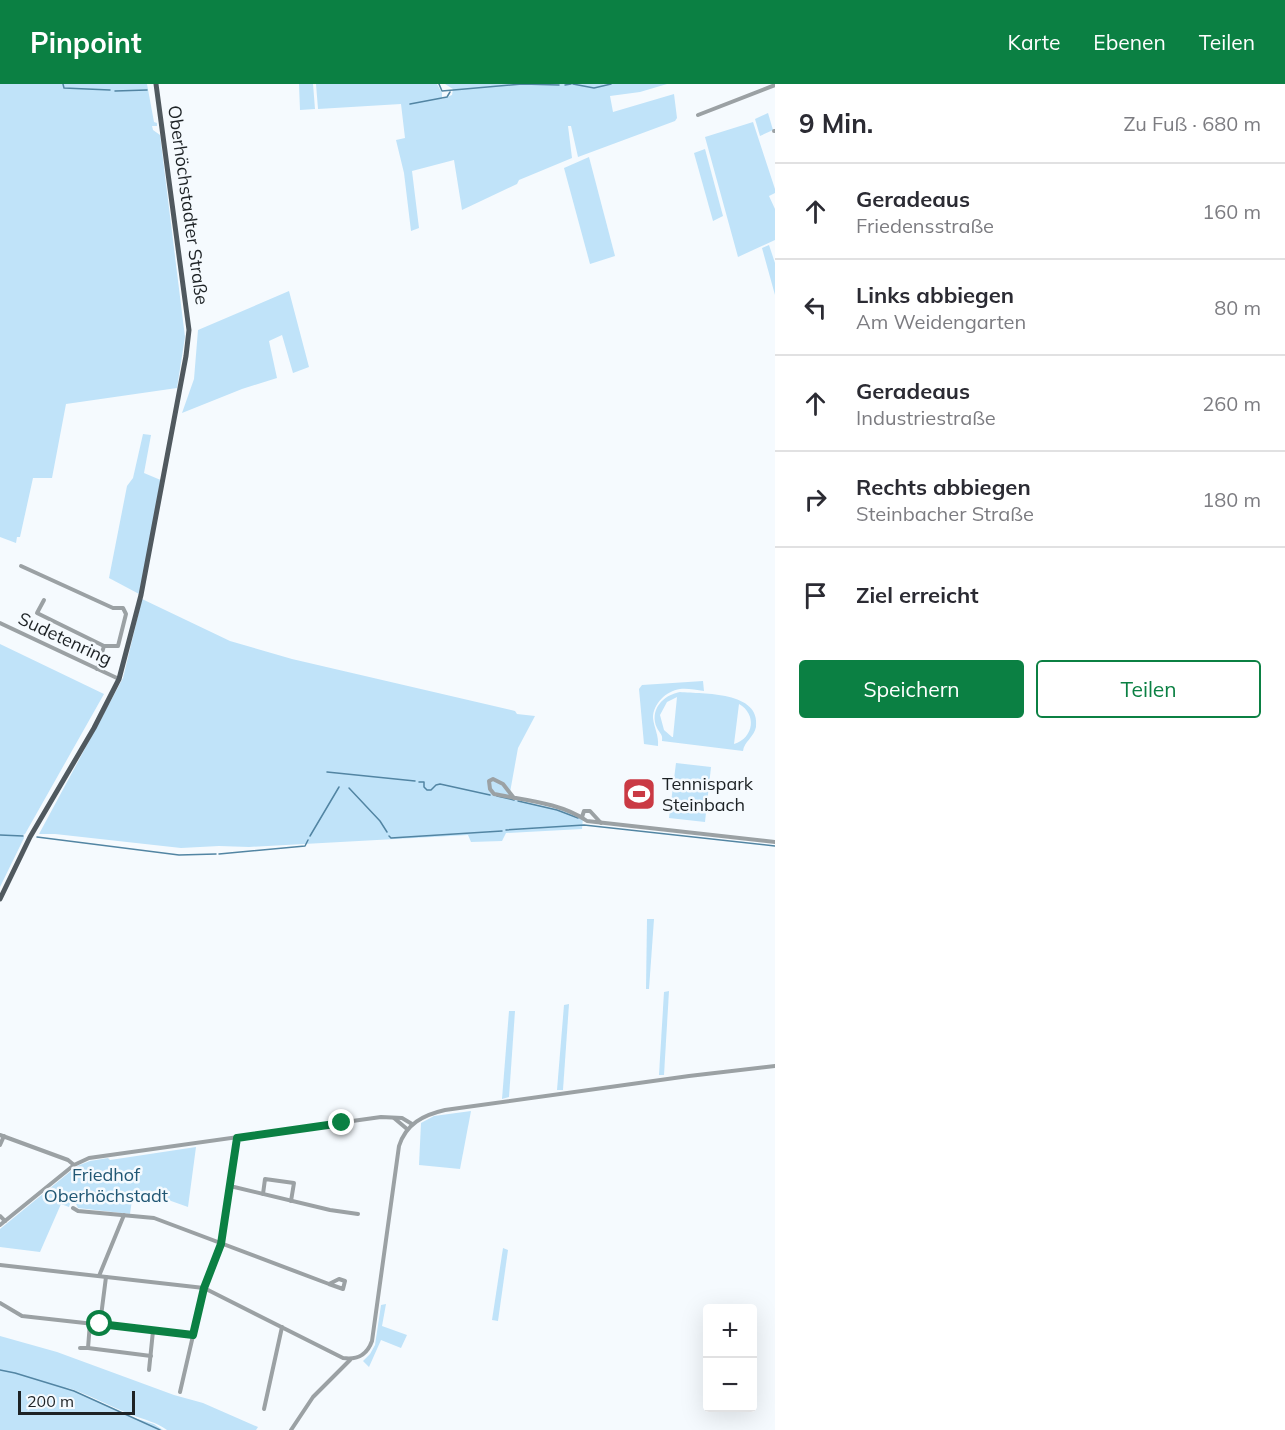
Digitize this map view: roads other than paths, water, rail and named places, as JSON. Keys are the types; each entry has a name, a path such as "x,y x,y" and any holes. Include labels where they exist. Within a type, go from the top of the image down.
{"main road":[{"name":"Oberhöchstadter Straße","path":"1,896 30,837 94,728 119,679 141,595 189,330 156,84"}],"street":[{"path":"698,114 775,85"},
{"path":"21,566 113,608 123,608 126,614 121,642 118,646 104,646 37,613 44,600"},
{"name":"Sudetenring","path":"0,623 119,679"},
{"path":"97,669 104,646"},
{"path":"514,798 500,781 491,779 489,787 494,795 557,808 587,821 775,842"},
{"path":"582,817 584,811 590,811 602,824"},
{"path":"291,1430 313,1397 350,1359 365,1353 372,1341 398,1153 401,1140 412,1124 426,1115 445,1110 775,1066"},
{"path":"0,1225 74,1165 99,1157 381,1118 402,1118 412,1124"},
{"path":"394,1118 407,1129"},
{"path":"0,1145 2,1135 68,1160 74,1165"},
{"path":"180,1392 204,1288 221,1244 237,1138"},
{"path":"263,1194 265,1179 294,1183 291,1201"},
{"path":"230,1186 358,1214"},
{"path":"73,1208 78,1211 154,1218 329,1284"},
{"path":"99,1276 124,1215"},
{"path":"0,1216 5,1221"},
{"path":"0,1265 204,1288 343,1358 350,1359"},
{"path":"100,1324 106,1277"},
{"path":"0,1303 22,1316 193,1335"},
{"path":"88,1348 90,1323"},
{"path":"264,1409 282,1327"},
{"path":"149,1370 153,1331"},
{"path":"80,1348 151,1356"}],"waterway":[{"path":"63,84 64,88 110,90"},
{"path":"439,84 442,91 522,84 559,85"},
{"path":"565,85 571,84"},
{"path":"573,84 594,88 611,84"},
{"path":"115,91 147,90"},
{"path":"410,104 447,97 450,92"},
{"path":"327,772 415,781"},
{"path":"419,782 424,782 427,790 440,784 490,795"},
{"path":"310,836 339,787"},
{"path":"349,788 380,821 387,832"},
{"path":"497,796 514,800"},
{"path":"518,801 557,810 578,818"},
{"path":"506,830 584,825 775,846"},
{"path":"389,836 391,838 502,831"},
{"path":"0,835 23,836"},
{"path":"37,837 179,855 216,854"},
{"path":"219,854 305,846 308,840"},
{"path":"0,1370 74,1391 160,1430"}],"place":[{"name":"Tennispark Steinbach","path":"639,794"}],"park label":[{"name":"Friedhof Oberhöchstadt","path":"106,1185"}]}
